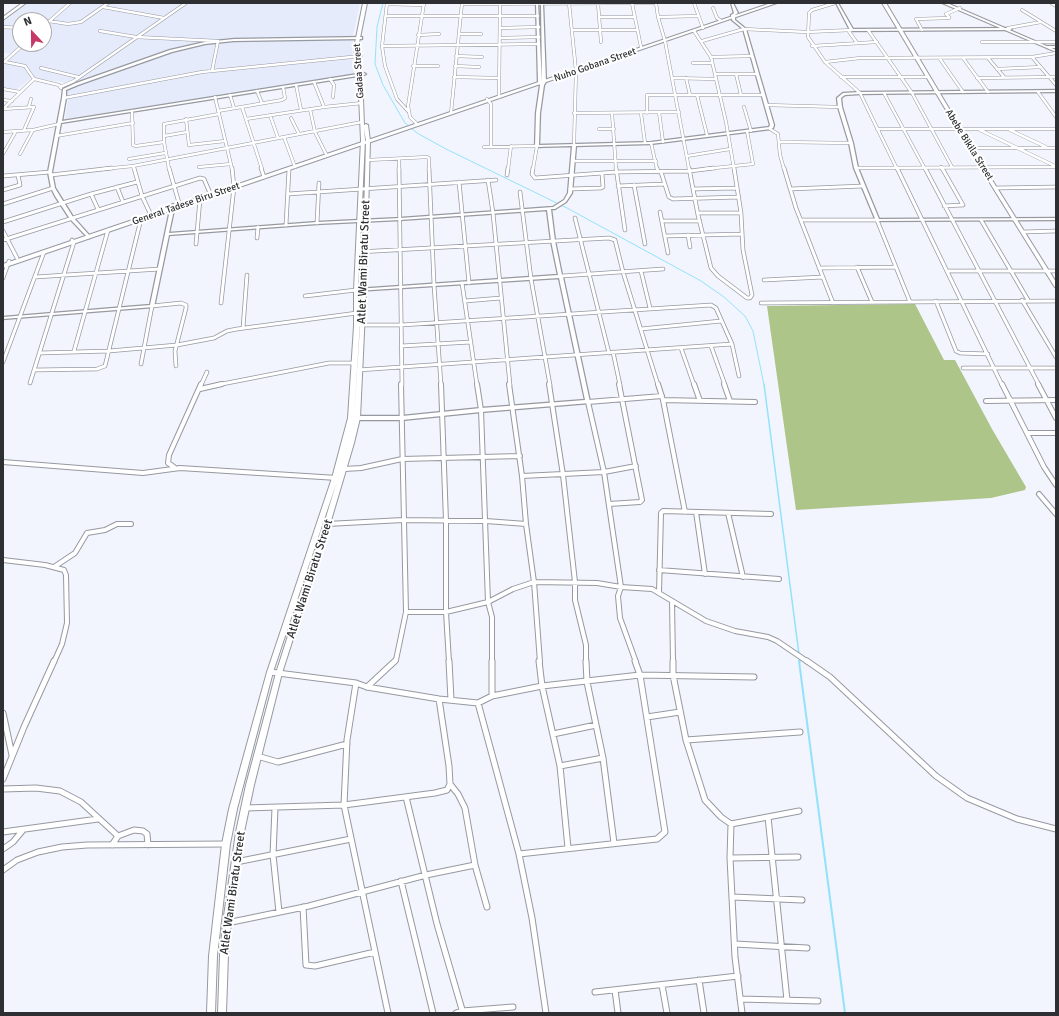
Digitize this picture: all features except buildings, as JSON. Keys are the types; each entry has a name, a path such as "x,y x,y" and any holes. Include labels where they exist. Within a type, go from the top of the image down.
{"main road":[{"path":"3,14 18,3"},
{"path":"3,19 24,3"},
{"name":"Gadaa Street","path":"365,3 359,38 359,56 362,74 362,122 366,141"},
{"path":"359,38 369,3"},
{"name":"Nuho Gobana Street","path":"576,70 769,3"},
{"name":"Nuho Gobana Street","path":"366,141 641,47 694,31 720,20 775,3"},
{"name":"Abebe Bikila Street","path":"884,3 982,167 1016,219 1056,286"},
{"path":"944,3 1055,49"},
{"path":"948,3 959,9"},
{"path":"1038,42 1055,49"},
{"path":"362,74 366,141"},
{"name":"General Tadese Biru Street","path":"292,167 366,141"},
{"name":"General Tadese Biru Street","path":"3,266 17,258 141,219 173,207 179,203 292,167 366,141"},
{"name":"Atlet Wami Biratu Street","path":"364,189 368,160 366,141"},
{"name":"Atlet Wami Biratu Street","path":"222,1013 224,955 227,923 245,808 279,673 327,524 351,418 359,326 356,290 361,252 366,141"},
{"name":"General Tadese Biru Street","path":"88,236 150,213 200,199 234,186"},
{"name":"General Tadese Biru Street","path":"3,263 44,252 73,241"},
{"name":"Atlet Wami Biratu Street","path":"211,1013 213,956 226,844 233,809 270,672 338,478 344,469 357,418 356,370 354,363 364,290 361,252"}],"street":[{"path":"52,18 70,3"},
{"path":"52,21 68,24 81,22 108,3"},
{"path":"60,87 74,81 186,3"},
{"path":"451,112 462,3 656,3 698,213 713,272 747,298 750,298 752,296 743,250 739,197 736,188 715,74 711,57 702,41 694,31"},
{"path":"598,3 601,42"},
{"path":"632,3 641,47"},
{"path":"694,3 703,27"},
{"path":"732,3 736,12 733,16 734,21 744,29 772,125 771,130"},
{"path":"852,30 836,3 809,12 807,32 812,46 840,77 860,93 1010,401 1044,467 1056,485"},
{"path":"1051,3 1056,6"},
{"path":"408,111 408,101 424,4 387,4 382,46 385,66 397,99 408,111 414,125"},
{"path":"499,96 500,4"},
{"path":"540,4 538,16 542,82"},
{"path":"540,4 542,82 533,176 540,178 616,172 690,171 751,165 753,162 750,131 744,108"},
{"path":"167,234 552,208 568,197 574,161 576,70 569,4"},
{"path":"102,7 164,18"},
{"path":"714,8 717,18 720,20"},
{"path":"922,30 916,19 949,18 946,14 959,9"},
{"path":"1022,10 1056,31"},
{"path":"386,16 538,16"},
{"path":"658,17 698,16"},
{"path":"599,17 634,17"},
{"path":"702,41 744,29 807,32 848,30 1008,29 1041,22"},
{"path":"500,28 539,27"},
{"path":"572,30 637,30"},
{"path":"848,30 857,43"},
{"path":"868,30 912,93 930,129 952,167"},
{"path":"100,31 136,37 218,41 359,38"},
{"path":"418,35 440,34"},
{"path":"459,34 481,34"},
{"path":"500,38 539,37"},
{"path":"212,71 218,41"},
{"path":"64,90 85,81 171,51 218,41"},
{"path":"812,46 877,42"},
{"path":"982,42 1056,42"},
{"path":"382,46 539,44"},
{"path":"825,62 860,58 940,59 1032,57 1055,49"},
{"path":"4,63 15,52"},
{"path":"3,55 11,55"},
{"path":"64,98 212,71 359,56"},
{"path":"456,56 482,57"},
{"path":"711,57 752,56"},
{"path":"1032,57 1056,85"},
{"path":"963,58 988,92"},
{"path":"988,58 1004,77"},
{"path":"940,59 963,92"},
{"path":"693,62 712,63"},
{"path":"4,63 25,66 34,79 60,87 64,90"},
{"path":"414,66 438,66"},
{"path":"455,66 479,67"},
{"path":"997,69 1041,67"},
{"path":"41,68 78,77"},
{"path":"3,132 33,130 59,123 362,74"},
{"path":"715,74 756,74"},
{"path":"736,74 741,95"},
{"path":"840,77 928,77"},
{"path":"977,78 1056,77"},
{"path":"454,78 499,78"},
{"path":"672,78 716,79"},
{"path":"686,78 690,95"},
{"path":"4,108 34,79"},
{"path":"330,79 334,85 333,98"},
{"path":"74,81 85,81"},
{"path":"314,82 324,106"},
{"path":"296,85 301,110"},
{"path":"179,203 166,160 164,142 165,123 284,99 283,87"},
{"path":"3,90 20,92"},
{"path":"64,90 64,98 56,136 51,174 53,188 71,218 88,236"},
{"path":"257,91 262,104"},
{"path":"910,302 856,168 839,98 841,96 860,93 1056,91"},
{"path":"1038,92 1056,117"},
{"path":"884,93 1056,418"},
{"path":"230,95 234,108"},
{"path":"647,113 647,95 762,95"},
{"path":"697,95 707,135"},
{"path":"215,97 231,164 234,186 221,303"},
{"path":"29,106 31,99"},
{"path":"3,100 12,101"},
{"path":"488,100 491,104 492,147"},
{"path":"246,119 324,106 335,107 362,103"},
{"path":"766,105 840,107"},
{"path":"4,108 34,106 24,130"},
{"path":"242,107 264,176"},
{"path":"310,109 316,132 326,154"},
{"path":"132,111 134,145 164,142"},
{"path":"659,112 663,142"},
{"path":"574,113 678,112"},
{"path":"612,113 616,172 625,230"},
{"path":"641,113 645,143"},
{"path":"270,115 278,138"},
{"path":"291,118 299,134"},
{"path":"186,119 188,144 191,146 225,141"},
{"path":"3,176 51,174 132,166 254,144 362,122"},
{"path":"56,136 133,123"},
{"path":"978,128 1056,167"},
{"path":"1008,128 1048,148"},
{"path":"877,129 1056,128"},
{"path":"599,130 614,129"},
{"path":"20,154 33,130"},
{"path":"484,147 651,143 726,132 771,130 778,134 780,142 780,155 800,220 833,303"},
{"path":"3,154 16,131"},
{"path":"164,136 187,132"},
{"path":"284,137 292,167 288,194 286,225"},
{"path":"780,142 851,143"},
{"path":"651,143 659,172 670,198 739,197"},
{"path":"507,175 511,146"},
{"path":"971,148 1056,148"},
{"path":"687,156 730,150"},
{"path":"129,159 165,153"},
{"path":"368,160 428,158 431,184 434,285 443,414 446,521 446,612 451,700"},
{"path":"368,687 396,660 406,612 402,459 399,159"},
{"path":"574,161 656,161"},
{"path":"199,167 231,164"},
{"path":"132,166 142,196 150,213"},
{"path":"940,167 963,205 944,206"},
{"path":"856,168 1056,167"},
{"path":"570,190 603,187 602,174"},
{"path":"3,190 20,185 18,175"},
{"path":"5,239 202,178 210,193"},
{"path":"488,180 504,318 506,360 520,456 526,524 534,582 542,686 560,766 568,848"},
{"path":"288,194 496,180"},
{"path":"3,222 91,194 137,182"},
{"path":"459,182 469,283"},
{"path":"317,223 319,183"},
{"path":"618,186 664,184"},
{"path":"634,185 645,244"},
{"path":"790,189 863,186"},
{"path":"117,187 123,202"},
{"path":"996,188 1056,187"},
{"path":"3,204 53,188"},
{"path":"693,189 736,188"},
{"path":"520,192 521,211 531,278 553,405 563,475 575,582 575,600 586,645 587,682 603,758 614,843"},
{"path":"91,194 98,210"},
{"path":"196,244 200,199"},
{"path":"141,364 173,207"},
{"path":"519,854 657,839 665,832 640,675 620,618 618,596 621,587 604,472 577,355 562,276 553,241 552,208"},
{"path":"660,212 668,253"},
{"path":"698,213 741,213"},
{"path":"575,218 598,311 623,399 642,500 609,504"},
{"path":"34,370 97,369 105,366 141,219"},
{"path":"800,220 1056,219"},
{"path":"981,220 1028,300"},
{"path":"662,221 700,221"},
{"path":"257,238 258,227"},
{"path":"74,351 108,230"},
{"path":"3,231 5,239 17,258"},
{"path":"1023,232 1056,231"},
{"path":"665,236 742,234"},
{"path":"688,235 690,247"},
{"path":"361,252 609,238 615,240 634,309 662,398 685,512"},
{"path":"30,383 64,276 73,241"},
{"path":"3,362 44,252"},
{"path":"3,278 9,262"},
{"path":"857,267 872,302"},
{"path":"819,268 896,267"},
{"path":"35,278 160,269"},
{"path":"305,296 356,290 663,269"},
{"path":"641,271 650,308"},
{"path":"947,271 1056,271"},
{"path":"243,328 247,275"},
{"path":"764,280 823,277"},
{"path":"462,283 481,410 488,602 492,617 492,696"},
{"path":"465,301 501,298"},
{"path":"1022,300 1056,357"},
{"path":"761,303 1022,300 1056,301"},
{"path":"936,301 956,351 960,353 988,354"},
{"path":"3,318 181,303 186,305 177,345 176,366"},
{"path":"359,326 401,325 598,311 711,305 716,308 732,344 739,376"},
{"path":"40,353 109,351 177,345 209,339 227,331 243,328 357,314"},
{"path":"641,328 721,321"},
{"path":"401,346 471,342"},
{"path":"356,370 732,344"},
{"path":"711,346 730,401"},
{"path":"680,348 700,400"},
{"path":"200,389 329,363 354,363"},
{"path":"963,368 1056,368"},
{"path":"174,468 168,463 168,459 207,372"},
{"path":"357,418 402,418 481,410 623,399 662,398 755,402"},
{"path":"986,401 1056,400"},
{"path":"1027,433 1056,433"},
{"path":"344,469 362,468 402,459 520,456"},
{"path":"3,462 143,473 174,468 338,478"},
{"path":"522,476 604,472 636,466"},
{"path":"1038,494 1056,514"},
{"path":"659,593 661,513 666,510 685,512 771,514"},
{"path":"696,512 705,574"},
{"path":"728,513 743,577"},
{"path":"327,524 403,520 486,521 526,524"},
{"path":"54,567 75,552 86,533 105,530 117,524 131,524"},
{"path":"3,560 54,567 64,570 66,575 66,632 3,779"},
{"path":"659,570 779,579"},
{"path":"406,612 446,612 488,602 513,589 534,582 597,583 621,587 652,589 706,621 735,631 768,637 785,645 830,677 936,776 967,798 1017,819 1056,829"},
{"path":"672,602 673,675 686,740 705,800 721,818 731,824 800,811"},
{"path":"270,672 356,683 368,687 440,699 478,703 492,696 542,686 640,675 754,676"},
{"path":"356,683 347,744 344,806 388,1013"},
{"path":"440,699 450,784 458,794 465,808 475,866 487,907"},
{"path":"478,703 519,854 532,918 546,1013"},
{"path":"647,717 680,712"},
{"path":"3,713 12,756"},
{"path":"553,734 596,726"},
{"path":"686,740 800,732"},
{"path":"257,756 278,762 347,744"},
{"path":"560,766 603,758"},
{"path":"245,808 344,806 435,793 447,790 450,784"},
{"path":"3,789 36,788 60,791 81,802 118,836"},
{"path":"406,797 460,1012 513,1008"},
{"path":"275,808 273,855 279,912"},
{"path":"768,817 787,1000"},
{"path":"3,832 98,819"},
{"path":"731,824 730,858 732,897 742,1013"},
{"path":"3,849 13,842 23,830"},
{"path":"112,845 118,836 134,830 143,831 147,834 148,845"},
{"path":"236,862 351,839"},
{"path":"3,870 17,860 38,852 87,845 226,844"},
{"path":"730,858 798,858"},
{"path":"227,923 303,907 426,874 475,866"},
{"path":"401,881 434,1013"},
{"path":"732,897 802,900"},
{"path":"303,907 306,965 315,966 375,952"},
{"path":"735,944 807,948"},
{"path":"595,992 738,976"},
{"path":"699,980 704,1013"},
{"path":"662,985 666,1013"},
{"path":"615,990 618,1013"},
{"path":"740,999 818,1001"}],"shaded area":[{"path":"27,3 360,3 353,36 352,55 354,74 65,119 68,99 63,82 31,78 16,90 3,87 3,65 15,54 3,53 3,22 12,15 12,52 52,52 52,12 16,12"}],"green space":[{"path":"915,304 944,360 955,360 992,429 1026,487 1025,490 991,498 796,510 767,306"}],"waterway":[{"path":"383,3 377,27 375,64 383,85 405,123 417,133 446,149 567,208 701,281 724,297 745,316 753,331 764,385"},
{"path":"764,384 800,662"},
{"path":"799,661 845,1013"}]}
